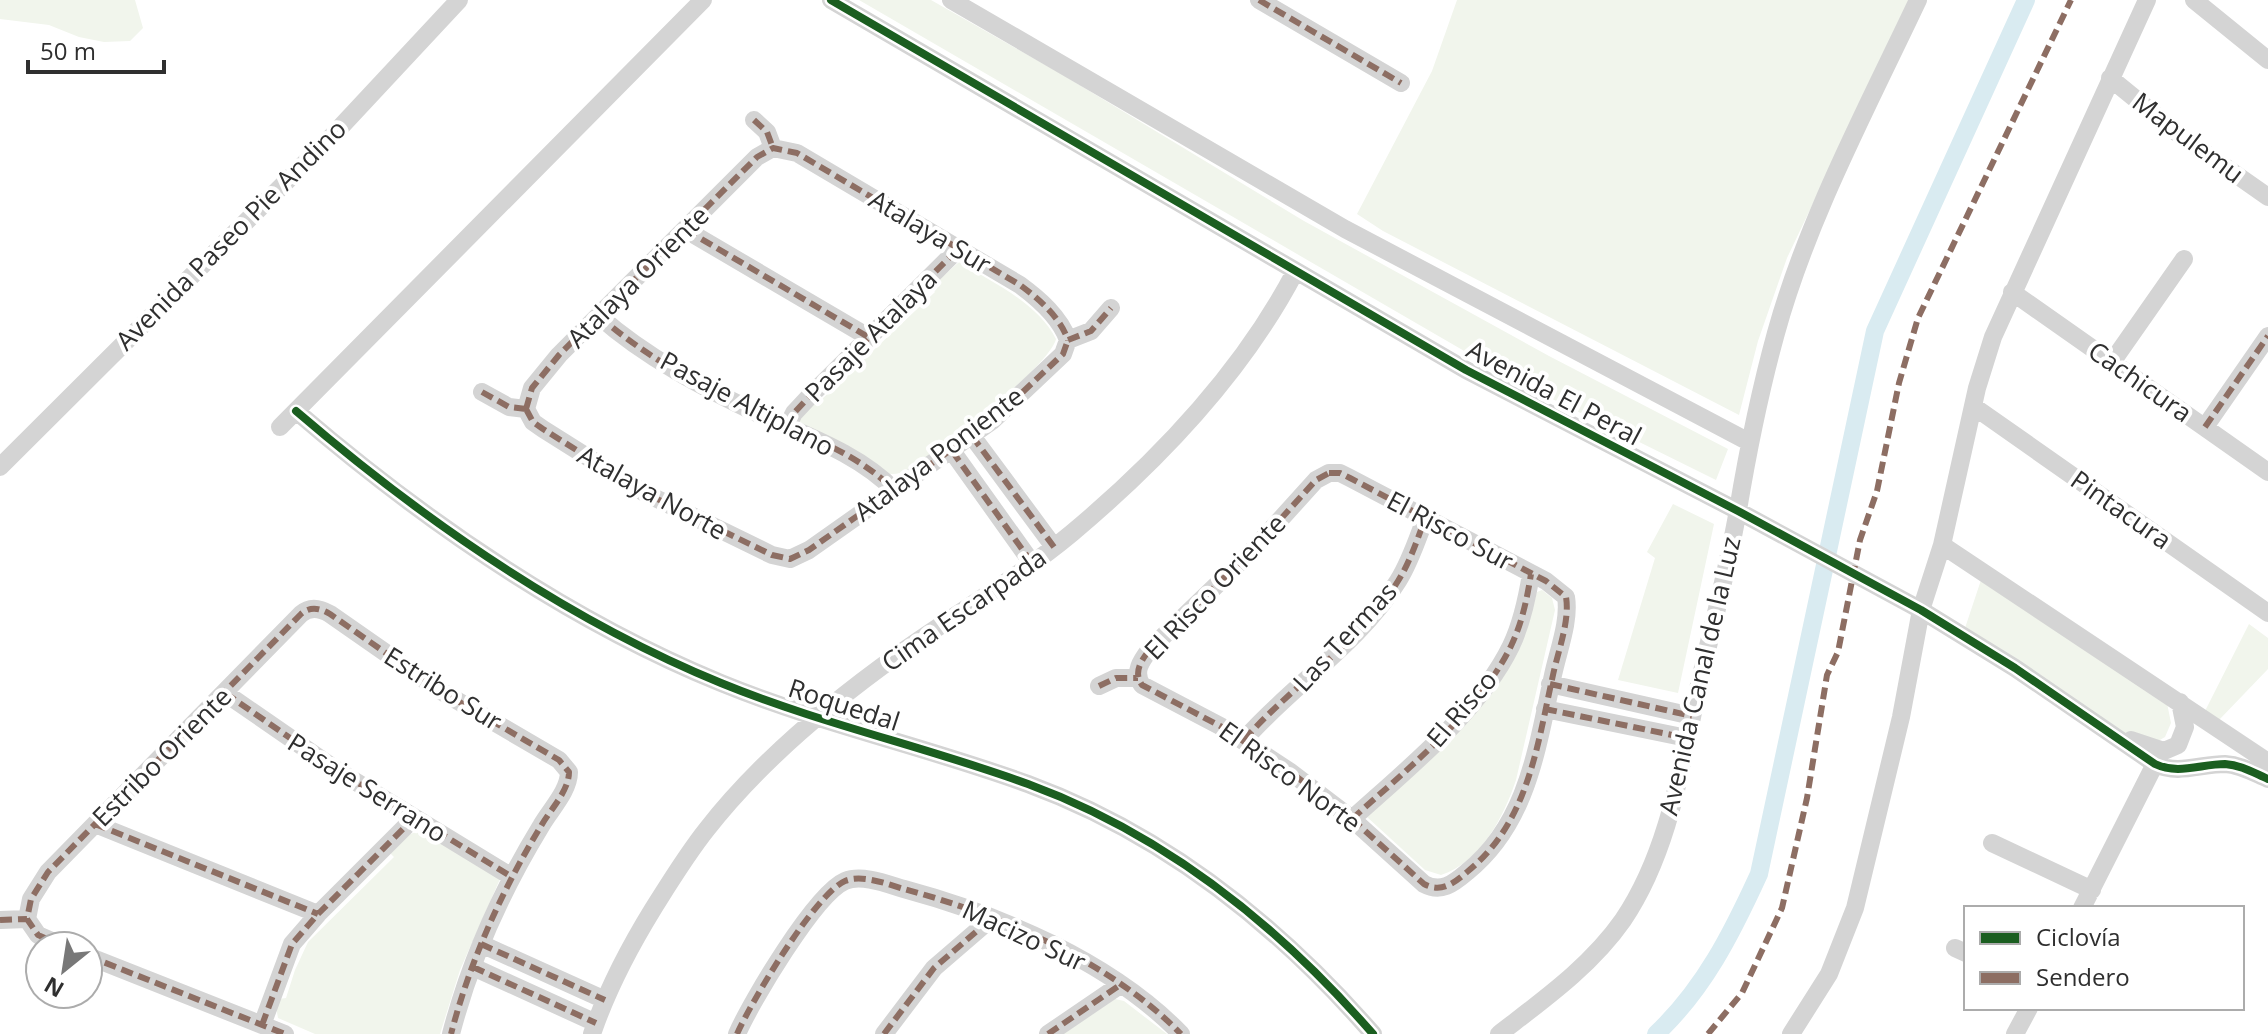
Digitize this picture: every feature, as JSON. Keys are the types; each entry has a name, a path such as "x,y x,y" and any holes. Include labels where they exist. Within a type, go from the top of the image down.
{"street":[{"name":"Avenida Paseo Pie Andino","path":"0,467 334,134 459,0"},
{"path":"280,427 703,0"},
{"name":"Avenida El Peral","path":"831,0 1504,391 1738,511 1921,610 2015,668 2155,764"},
{"name":"Avenida El Peral","path":"951,0 1345,229 1749,442"},
{"path":"1259,0 1401,83"},
{"name":"Avenida Canal de la Luz","path":"1499,1034 1583,966 1604,944 1629,910 1650,872 1662,842 1687,738 1738,511 1749,442 1777,330 1809,237 1918,0"},
{"path":"1791,1034 1829,974 1855,908 1897,732 1921,610 1942,545 1973,406 1993,337 2147,0"},
{"path":"2194,0 2268,60"},
{"name":"Mapulemu","path":"2110,78 2181,136 2268,197"},
{"path":"754,120 767,132 773,148"},
{"name":"Atalaya Oriente","path":"526,409 529,394 538,380 757,157 773,148"},
{"name":"Atalaya Sur","path":"773,148 797,153 1030,293 1058,321 1068,340"},
{"path":"686,230 870,338"},
{"name":"Pasaje Atalaya","path":"787,427 799,408 959,248"},
{"path":"2112,362 2184,259"},
{"name":"Cima Escarpada","path":"594,1029 605,1000 648,918 707,829 754,776 817,719 899,654 1054,547 1117,493 1197,410 1244,354 1272,314 1295,272"},
{"name":"Cachicura","path":"2012,292 2268,472"},
{"name":"Atalaya Poniente","path":"790,559 809,550 972,436 1005,410 1063,354 1068,340 1091,331 1111,308"},
{"name":"Pasaje Altiplano","path":"599,316 616,331 678,370 873,471 895,491"},
{"path":"2205,427 2268,336"},
{"path":"482,392 509,407 526,409"},
{"name":"Pintacura","path":"1973,406 2268,613"},
{"name":"Atalaya Norte","path":"526,409 533,422 643,492 772,555 790,559"},
{"name":"Roquedal","path":"296,411 411,504 494,562 628,640 717,682 817,719 1029,785 1130,833 1209,882 1260,920 1303,958 1373,1034"},
{"path":"972,436 1054,547"},
{"path":"952,451 1032,563"},
{"name":"El Risco Sur","path":"1329,473 1344,474 1558,588 1566,597 1566,612 1550,684"},
{"name":"El Risco Oriente","path":"1099,686 1116,678 1138,678 1138,667 1150,649 1250,553 1316,480 1329,473"},
{"name":"Las Termas","path":"1244,740 1334,655 1381,604 1403,571 1425,519"},
{"path":"1942,545 2268,762"},
{"name":"El Risco","path":"1352,819 1430,746 1488,683 1515,638 1523,616 1531,574"},
{"name":"Estribo Oriente","path":"28,922 31,899 41,882 301,614 314,609"},
{"name":"Estribo Sur","path":"314,609 330,614 439,690 559,760 569,772 566,786 512,877"},
{"name":"El Risco Norte","path":"1138,678 1142,685 1244,740 1352,819 1419,880 1435,888 1446,887 1460,878 1481,861 1506,831 1525,788 1545,709"},
{"path":"1687,738 1545,709 1550,684 1692,716"},
{"name":"Pasaje Serrano","path":"225,693 413,819 512,877"},
{"name":"Avenida El Peral","path":"2121,740 2133,740 2164,751 2173,749 2181,741 2185,727 2180,702"},
{"path":"2083,906 2155,764 2165,769 2177,769 2226,764 2246,768 2268,779"},
{"path":"262,1025 288,952 318,914 413,819"},
{"path":"95,824 318,914"},
{"path":"1992,843 2092,890"},
{"path":"451,1034 481,944 512,877"},
{"name":"Macizo Sur","path":"737,1034 780,958 833,889 848,880 874,881 898,887 992,918 1057,947 1120,985 1181,1034"},
{"path":"884,1034 934,968 992,918"},
{"path":"0,920 28,922 34,930"},
{"path":"481,944 605,1000"},
{"path":"104,962 285,1034"},
{"path":"473,967 594,1029"},
{"path":"1048,1034 1120,985"},
{"path":"2015,1034 2028,1010"}],"shaded area":[{"path":"0,0 135,0 143,28 130,41 104,42 79,37 49,25 0,19"},
{"path":"859,0 931,0 1063,75 1304,221 1549,356 1728,449 1716,480 1516,381"},
{"path":"1457,0 1910,0 1787,258 1758,341 1739,415 1383,231 1357,214 1432,71"},
{"path":"959,262 1013,294 1048,326 1056,339 1034,369 966,429 922,461 899,473 884,473 799,427 800,415 817,398 821,400 935,292 931,287"},
{"path":"1673,504 1714,524 1678,693 1618,680 1655,558 1647,552"},
{"path":"1981,580 2167,703 2171,723 2165,737 2158,741 2120,733 1964,631"},
{"path":"1542,590 1552,598 1555,610 1511,794 1489,836 1468,860 1441,875 1425,870 1367,817 1430,758 1526,630 1537,592"},
{"path":"2249,624 2268,638 2268,669 2219,720 2205,711"},
{"path":"421,830 500,879 460,970 440,1034 315,1034 278,1018 276,1007 279,999 286,998 308,942 394,857 389,852 408,835"},
{"path":"1115,999 1124,1001 1167,1034 1063,1034"}],"waterway":[{"path":"1656,1034 1703,979 1759,874 1875,331 2026,0"}],"marked path":[{"path":"1259,0 1401,83"},
{"path":"1708,1034 1742,993 1782,908 1807,798 1827,675 1838,652 1860,540 1877,491 1899,383 1918,318 2071,0"},
{"path":"754,120 767,132 773,148"},
{"path":"526,409 532,388 559,355 757,157 773,148 797,153 1020,285 1054,316 1068,340"},
{"path":"686,230 870,338"},
{"path":"787,427 794,413 808,398 959,248"},
{"path":"1068,340 1091,331 1111,308"},
{"path":"599,316 677,371 740,405 849,456 895,491"},
{"path":"2205,427 2268,336"},
{"path":"526,409 533,422 643,492 772,555 790,559 809,550 992,421 1063,354 1068,340"},
{"path":"482,392 509,407 526,409"},
{"path":"972,436 1054,547"},
{"path":"952,451 1032,563"},
{"path":"1329,473 1340,473 1350,478 1546,581 1566,597 1565,626 1535,756 1517,807 1488,852 1447,886 1436,888 1424,884 1352,819 1289,771 1222,727 1142,685 1139,680 1139,667 1150,649 1250,553 1316,480 1329,473"},
{"path":"1244,740 1345,644 1382,604 1406,566 1425,519"},
{"path":"1352,819 1440,739 1480,694 1515,637 1531,574"},
{"path":"35,930 27,919 31,899 48,872 301,614 319,609 439,690 559,760 569,772 563,793 527,850 488,927 451,1034"},
{"path":"1099,686 1116,678 1138,678"},
{"path":"1550,684 1692,716"},
{"path":"225,693 335,769 512,877"},
{"path":"1545,709 1687,738"},
{"path":"262,1025 292,944 413,819"},
{"path":"95,824 318,914"},
{"path":"737,1034 769,975 801,927 832,890 852,879 882,882 978,912 1052,944 1121,984 1181,1034"},
{"path":"884,1034 934,968 992,918"},
{"path":"0,920 27,919"},
{"path":"481,944 605,1000"},
{"path":"104,962 285,1034"},
{"path":"473,967 596,1023"},
{"path":"1048,1034 1120,985"}],"cycle path":[{"path":"831,0 1466,370 1921,610 2015,668 2155,764 2172,769 2231,765 2268,779"},
{"path":"296,411 445,528 551,598 607,629 759,698 1028,784 1126,829 1216,887 1258,921 1299,956 1373,1034"}]}
